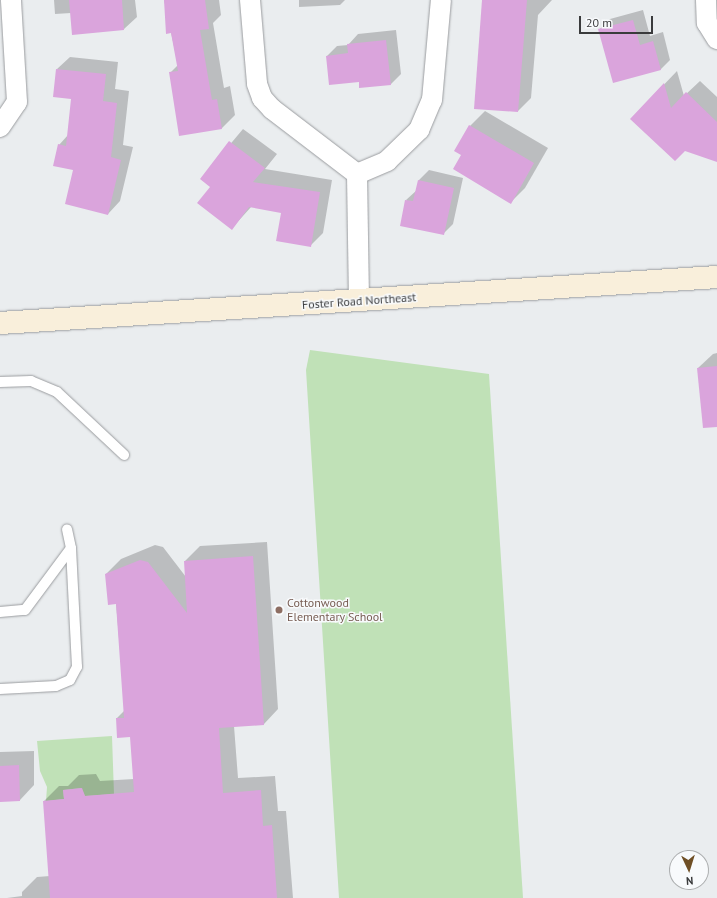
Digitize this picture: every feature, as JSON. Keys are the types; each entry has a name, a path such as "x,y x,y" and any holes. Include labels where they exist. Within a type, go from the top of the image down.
{"street":[{"path":"0,127 17,102 11,0"},
{"path":"250,0 257,84 262,98 272,109 357,174"},
{"path":"357,174 387,161 419,130 432,100 441,0"},
{"path":"706,0 707,23 717,40"},
{"path":"357,174 359,300"},
{"name":"Foster Road Northeast","path":"0,323 717,277"}],"lane":[{"path":"0,382 31,380 57,392 124,455"},
{"path":"0,689 56,686 70,680 77,667 71,548 67,529"},
{"path":"0,612 25,610 48,582 71,548"}],"green space":[{"path":"310,350 489,374 523,898 339,898 306,370"},
{"path":"112,736 114,794 85,796 81,788 63,790 64,799 46,801 47,787 40,771 37,741"}],"building":[{"path":"69,0 122,0 124,30 72,35"},
{"path":"164,0 205,0 209,29 200,30 212,100 217,99 222,129 179,136 169,72 178,71 171,33 166,34"},
{"path":"482,0 527,0 518,112 474,109"},
{"path":"633,20 640,45 653,41 661,70 613,83 598,29"},
{"path":"386,40 391,85 359,88 359,82 329,85 326,56 348,53 347,44"},
{"path":"56,69 106,74 103,101 117,103 111,157 121,160 108,215 65,204 73,170 53,166 58,144 66,146 71,99 53,97"},
{"path":"664,83 671,108 686,92 717,122 717,162 685,151 675,161 630,119"},
{"path":"469,125 534,163 511,204 453,169 461,155 454,151"},
{"path":"229,141 265,168 253,182 320,192 311,247 276,241 281,213 249,207 232,230 197,203 210,187 200,179"},
{"path":"418,180 454,188 444,235 400,226 405,200 413,201"},
{"path":"717,366 717,427 703,428 697,368"},
{"path":"253,556 264,725 219,728 223,793 261,790 263,826 272,825 277,898 50,898 43,801 64,799 63,790 82,788 85,796 134,792 130,737 117,738 116,718 124,718 116,604 108,605 105,574 140,560 148,562 187,613 184,561"},
{"path":"19,765 20,801 0,802 0,766"}],"place":[{"name":"Cottonwood Elementary School","path":"279,610"}]}
